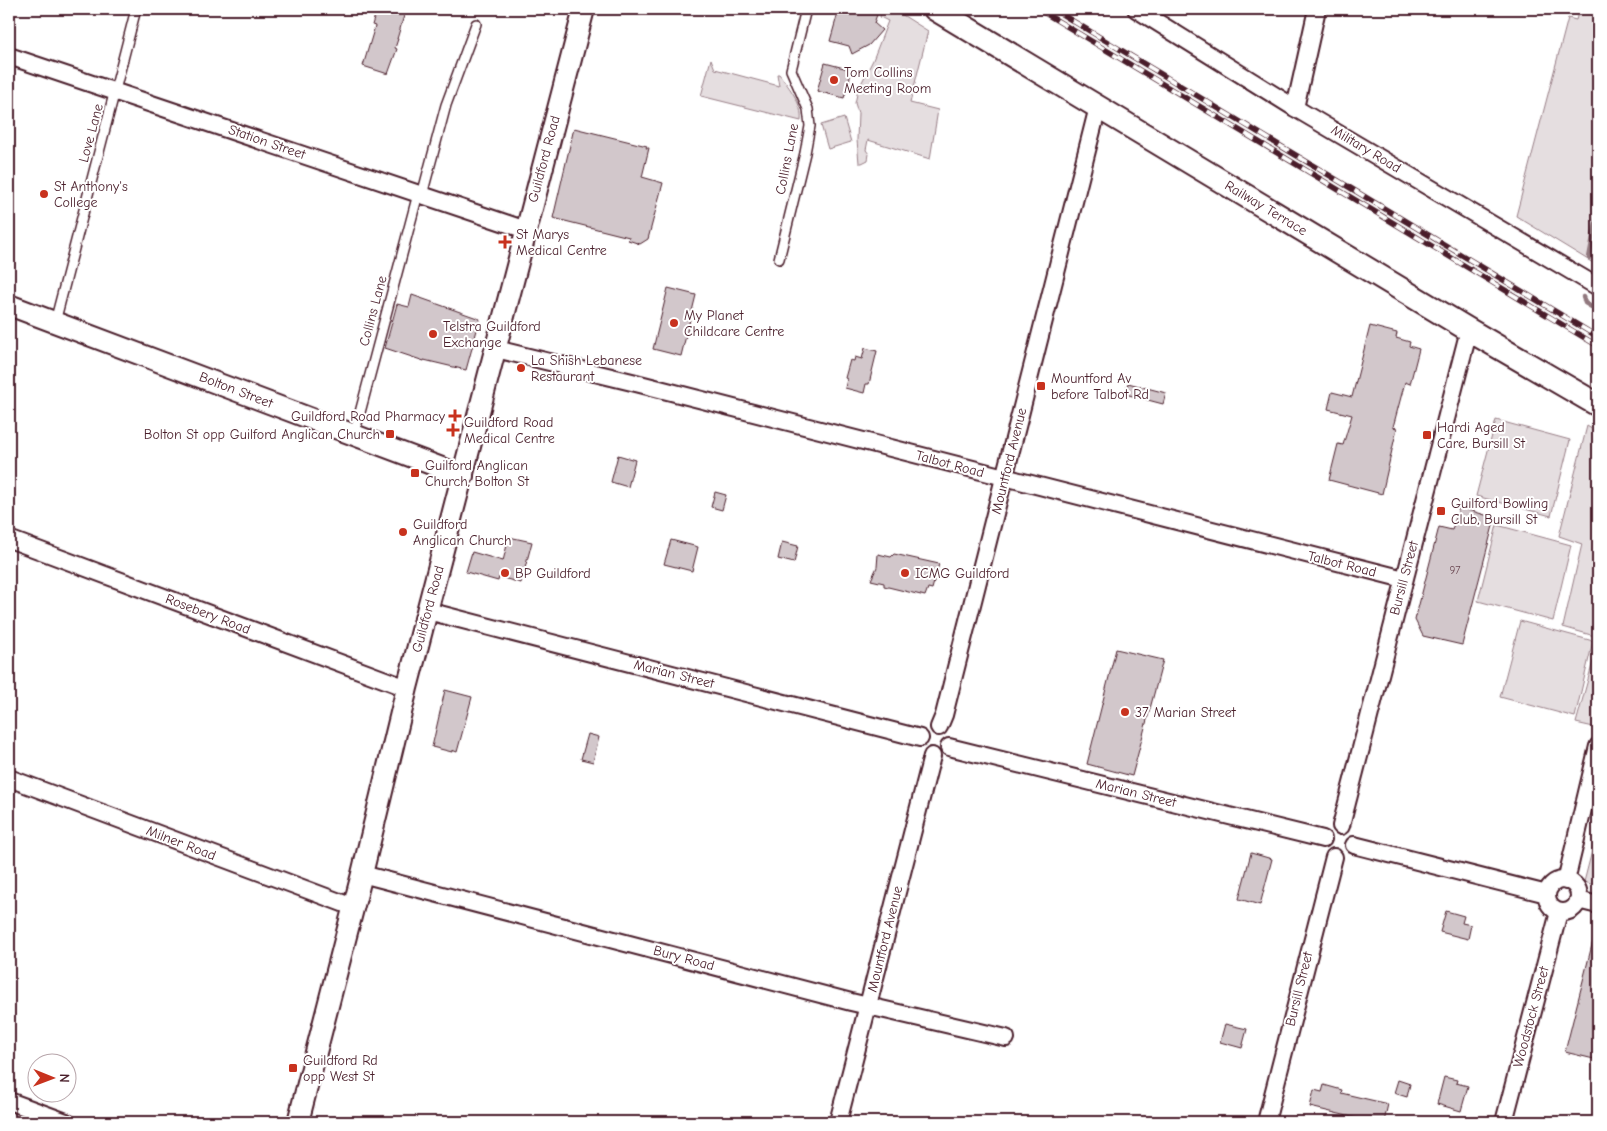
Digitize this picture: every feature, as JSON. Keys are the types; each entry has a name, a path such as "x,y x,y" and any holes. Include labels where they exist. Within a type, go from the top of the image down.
{"main road":[{"name":"Railway Terrace","path":"935,9 1469,330 1598,405"}],"street":[{"name":"Guildford Road","path":"298,1122 362,874 407,688 584,9"},
{"name":"Military Road","path":"1138,9 1296,108 1598,286"},
{"path":"1296,108 1317,9"},
{"name":"Station Street","path":"9,56 526,230"},
{"name":"Mountford Avenue","path":"939,727 944,715 1098,107"},
{"name":"Bolton Street","path":"9,305 463,476"},
{"name":"Bursill Street","path":"1341,826 1469,330"},
{"name":"Talbot Road","path":"496,348 1404,579"},
{"name":"Rosebery Road","path":"9,539 407,688"},
{"name":"Marian Street","path":"428,611 920,738"},
{"path":"929,727 939,727 949,737 949,746 940,756 932,756 923,752 920,738 929,727"},
{"name":"Marian Street","path":"949,746 1323,839"},
{"path":"1566,881 1598,746"},
{"name":"Mountford Avenue","path":"838,1122 932,756"},
{"name":"Milner Road","path":"9,778 353,907"},
{"path":"1341,826 1346,827 1353,835 1354,845 1347,855 1334,857 1326,852 1323,839 1327,830 1331,827 1341,826"},
{"path":"1354,845 1547,894"},
{"name":"Bursill Street","path":"1266,1122 1334,857"},
{"name":"Bury Road","path":"362,874 868,1006 1006,1038"},
{"path":"1560,880 1575,886 1579,895 1571,910 1559,912 1554,910 1548,903 1547,894 1552,885 1560,880"},
{"path":"1578,900 1598,905"},
{"name":"Woodstock Street","path":"1504,1122 1559,912"},
{"path":"9,1101 66,1122"}],"lane":[{"name":"Love Lane","path":"56,322 136,9"},
{"name":"Collins Lane","path":"778,259 810,126 808,109 791,70 806,9"},
{"name":"Collins Lane","path":"354,435 446,105 476,24"}],"shaded area":[{"path":"882,9 893,9 928,31 910,103 938,110 930,159 868,140 866,150 869,154 868,160 859,163 857,140 858,113 855,103 858,90 873,60 888,21 880,17"},
{"path":"1579,9 1598,9 1598,266 1516,216 1568,18 1576,20"},
{"path":"711,59 715,69 779,86 777,74 779,74 798,102 801,121 701,96"},
{"path":"844,118 851,142 828,149 821,125"},
{"path":"1496,420 1570,440 1551,516 1476,496"},
{"path":"1587,426 1598,433 1598,637 1563,627 1582,544 1559,536"},
{"path":"1497,525 1571,545 1553,621 1478,601"},
{"path":"1520,621 1593,641 1575,717 1500,697"},
{"path":"1598,643 1598,728 1576,723"},
{"path":"1598,828 1598,886 1584,882"}],"building":[{"path":"377,9 406,9 397,39 395,48 397,49 388,74 363,66 375,26 372,25"},
{"path":"839,9 879,9 874,23 882,30 869,45 852,54 849,46 830,41"},
{"name":"Tom Collins Meeting Room","path":"825,63 852,70 844,98 817,91"},
{"path":"574,128 649,148 642,177 663,183 648,239 640,244 628,240 629,237 553,218"},
{"name":"My Planet Childcare Centre","path":"668,288 696,295 681,356 653,349"},
{"name":"Telstra Guildford Exchange","path":"412,295 480,319 466,370 424,361 385,348 397,304 409,307"},
{"path":"1370,326 1397,333 1396,338 1410,342 1409,346 1419,349 1410,384 1405,382 1393,427 1397,428 1382,494 1329,480 1338,444 1343,445 1352,415 1328,409 1332,392 1352,397"},
{"path":"865,348 877,351 869,384 866,384 864,393 845,388 847,379 845,378 850,360 854,361 855,357 862,359"},
{"path":"1128,383 1166,393 1163,404 1125,394"},
{"path":"618,455 635,460 628,487 611,482"},
{"path":"715,492 726,495 722,510 711,507"},
{"path":"1459,507 1495,518 1462,645 1423,636 1415,620 1439,527 1452,530"},
{"path":"509,537 532,542 521,583 499,577 498,581 466,572 472,552 503,561"},
{"path":"671,540 698,547 692,571 664,564"},
{"path":"782,542 798,546 794,563 778,559"},
{"name":"ICMG Guildford","path":"878,554 891,557 894,554 939,564 932,589 928,588 925,596 884,586 884,583 871,580 877,567"},
{"name":"37 Marian Street","path":"1116,649 1163,660 1132,776 1087,764"},
{"path":"445,690 472,697 457,752 432,747"},
{"path":"588,734 599,737 593,762 581,759"},
{"path":"1251,853 1272,859 1260,905 1239,899"},
{"path":"1446,911 1464,916 1462,923 1471,925 1468,939 1440,932"},
{"path":"1594,937 1598,937 1598,1060 1565,1052"},
{"path":"1225,1024 1247,1029 1242,1048 1220,1042"},
{"path":"1444,1077 1457,1080 1456,1083 1468,1086 1461,1111 1437,1104"},
{"path":"1398,1080 1410,1084 1407,1097 1394,1093"},
{"path":"1324,1085 1342,1090 1341,1093 1388,1104 1384,1122 1373,1122 1310,1107 1314,1090 1322,1092"}],"waterway":[{"path":"1589,258 1598,211"},
{"path":"1583,297 1585,303 1598,311"}],"railway":[{"path":"1038,9 1598,346"},
{"path":"1053,9 1598,337"}],"place":[{"name":"Tom Collins Meeting Room","path":"834,80"},
{"name":"St Anthony's College","path":"44,194"},
{"name":"St Marys Medical Centre","path":"505,242"},
{"name":"My Planet Childcare Centre","path":"674,323"},
{"name":"Telstra Guildford Exchange","path":"433,334"},
{"name":"La Shish Lebanese Restaurant","path":"521,368"},
{"name":"Mountford Av before Talbot Rd","path":"1041,386"},
{"name":"Guildford Road Pharmacy","path":"455,416"},
{"name":"Guildford Road Medical Centre","path":"453,430"},
{"name":"Bolton St opp Guilford Anglican Church","path":"390,434"},
{"name":"Hardi Aged Care, Bursill St","path":"1427,435"},
{"name":"Guilford Anglican Church, Bolton St","path":"415,473"},
{"name":"Guilford Bowling Club, Bursill St","path":"1441,511"},
{"name":"Guildford Anglican Church","path":"403,532"},
{"name":"BP Guildford","path":"505,573"},
{"name":"ICMG Guildford","path":"905,573"},
{"name":"37 Marian Street","path":"1125,712"},
{"name":"Guildford Rd opp West St","path":"293,1068"}]}
